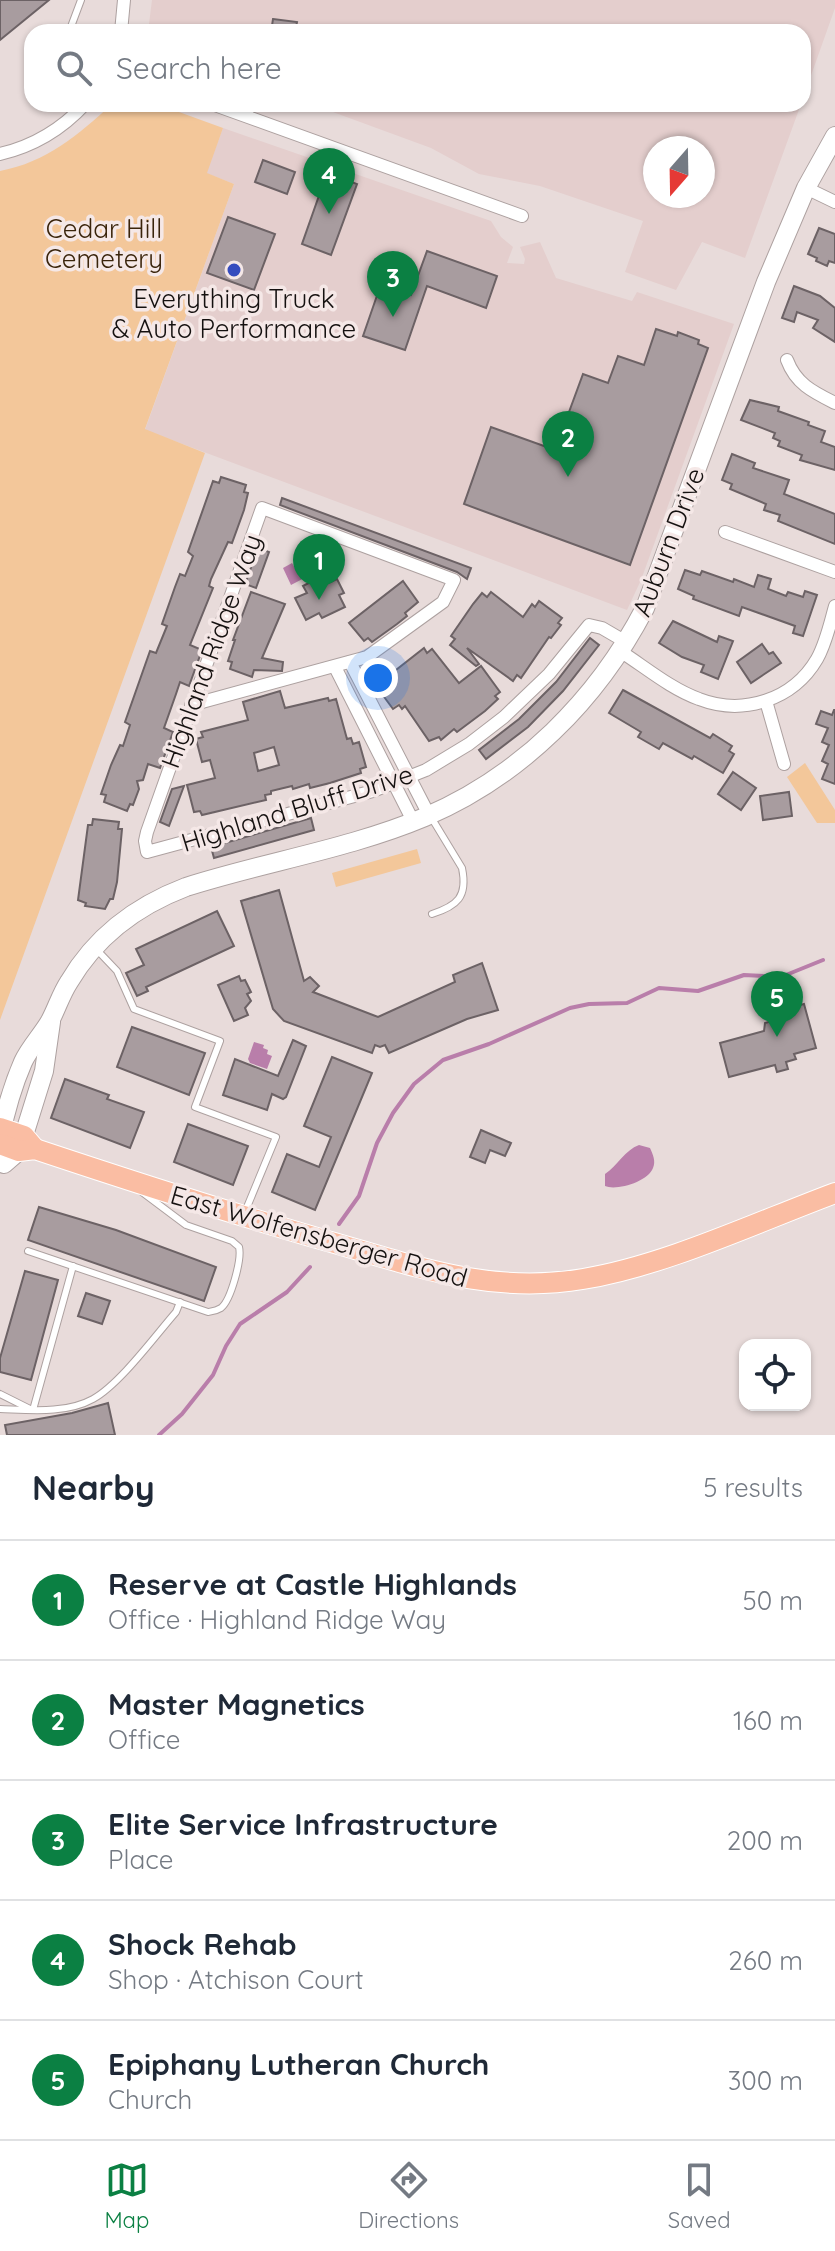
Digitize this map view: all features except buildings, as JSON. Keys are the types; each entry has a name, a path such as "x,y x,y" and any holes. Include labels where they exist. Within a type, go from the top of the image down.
{"main road":[{"name":"East Wolfensberger Road","path":"8,1146 438,1274 522,1285 585,1279 620,1271 835,1193"}],"street":[{"path":"122,24 124,0"},
{"path":"0,154 48,136 76,112"},
{"path":"234,112 522,216"},
{"name":"Auburn Drive","path":"8,1146 44,1071 51,1019 69,981 95,947 131,914 168,894 421,818 492,781 545,740 584,700 623,647 654,588 751,318 806,188 835,136"},
{"path":"806,188 835,202"},
{"path":"787,360 800,382 811,392 835,403"},
{"name":"Highland Ridge Way","path":"147,852 147,832 262,508 454,580 443,602 376,652 350,662"},
{"path":"725,532 835,572"},
{"path":"623,647 684,691 708,702 737,706 766,701 791,687 810,669 822,647 835,606"},
{"name":"Highland Bluff Drive","path":"147,852 394,783 469,744 504,717 549,674 589,625 602,628 623,647"},
{"path":"191,705 350,662 410,776 421,818"},
{"path":"335,667 394,783 421,818"},
{"path":"766,701 784,764"}],"lane":[{"path":"72,24 81,0"},
{"path":"248,117 250,112"},
{"path":"421,818 462,868 464,876 463,890 456,903 432,914"},
{"path":"95,947 117,971 134,1009 220,1041 195,1107 276,1137 244,1216"},
{"path":"28,1251 208,1312 219,1309 224,1305 241,1256 239,1247 232,1241 186,1225 123,1178"},
{"path":"33,1410 73,1266"},
{"path":"0,1409 61,1409 93,1399 115,1380 176,1312 180,1302"},
{"path":"0,1394 33,1410"}],"shaded area":[{"path":"152,0 835,0 835,8 811,76 811,24 149,24"},
{"path":"333,112 798,112 745,258 702,242 676,290 625,272 643,221 540,186 479,174 431,148"},
{"path":"223,128 491,221 501,237 513,247 507,263 524,264 520,247 540,242 556,278 632,301 637,292 734,324 641,580 627,610 145,430 234,184 206,173"},
{"path":"292,563 296,570 306,565 310,575 291,585 283,568"},
{"path":"254,1042 264,1045 267,1054 272,1056 267,1069 250,1063 248,1059"},
{"path":"639,1145 650,1148 652,1153 654,1163 650,1173 631,1184 605,1186 605,1174"}],"green space":[{"name":"Cedar Hill Cemetery","path":"102,112 179,112 223,128 207,173 234,184 145,429 205,453 0,1020 0,171 33,161 74,136"},
{"path":"805,763 835,810 835,823 817,823 787,777"},
{"path":"417,849 421,863 336,887 332,873"}],"waterway":[{"path":"339,1224 359,1196 377,1143 393,1113 414,1084 443,1060 489,1044 570,1008 627,1003 659,988 698,991 744,975 781,977 823,960"},
{"path":"159,1435 182,1414 213,1375 240,1324 287,1292 310,1267"}],"place":[{"name":"Shock Rehab","path":"329,214"},
{"name":"Everything Truck & Auto Performance","path":"234,270"},
{"name":"Elite Service Infrastructure","path":"393,317"},
{"name":"Master Magnetics","path":"568,477"},
{"name":"Reserve at Castle Highlands","path":"319,600"},
{"name":"Epiphany Lutheran Church","path":"777,1037"}]}
